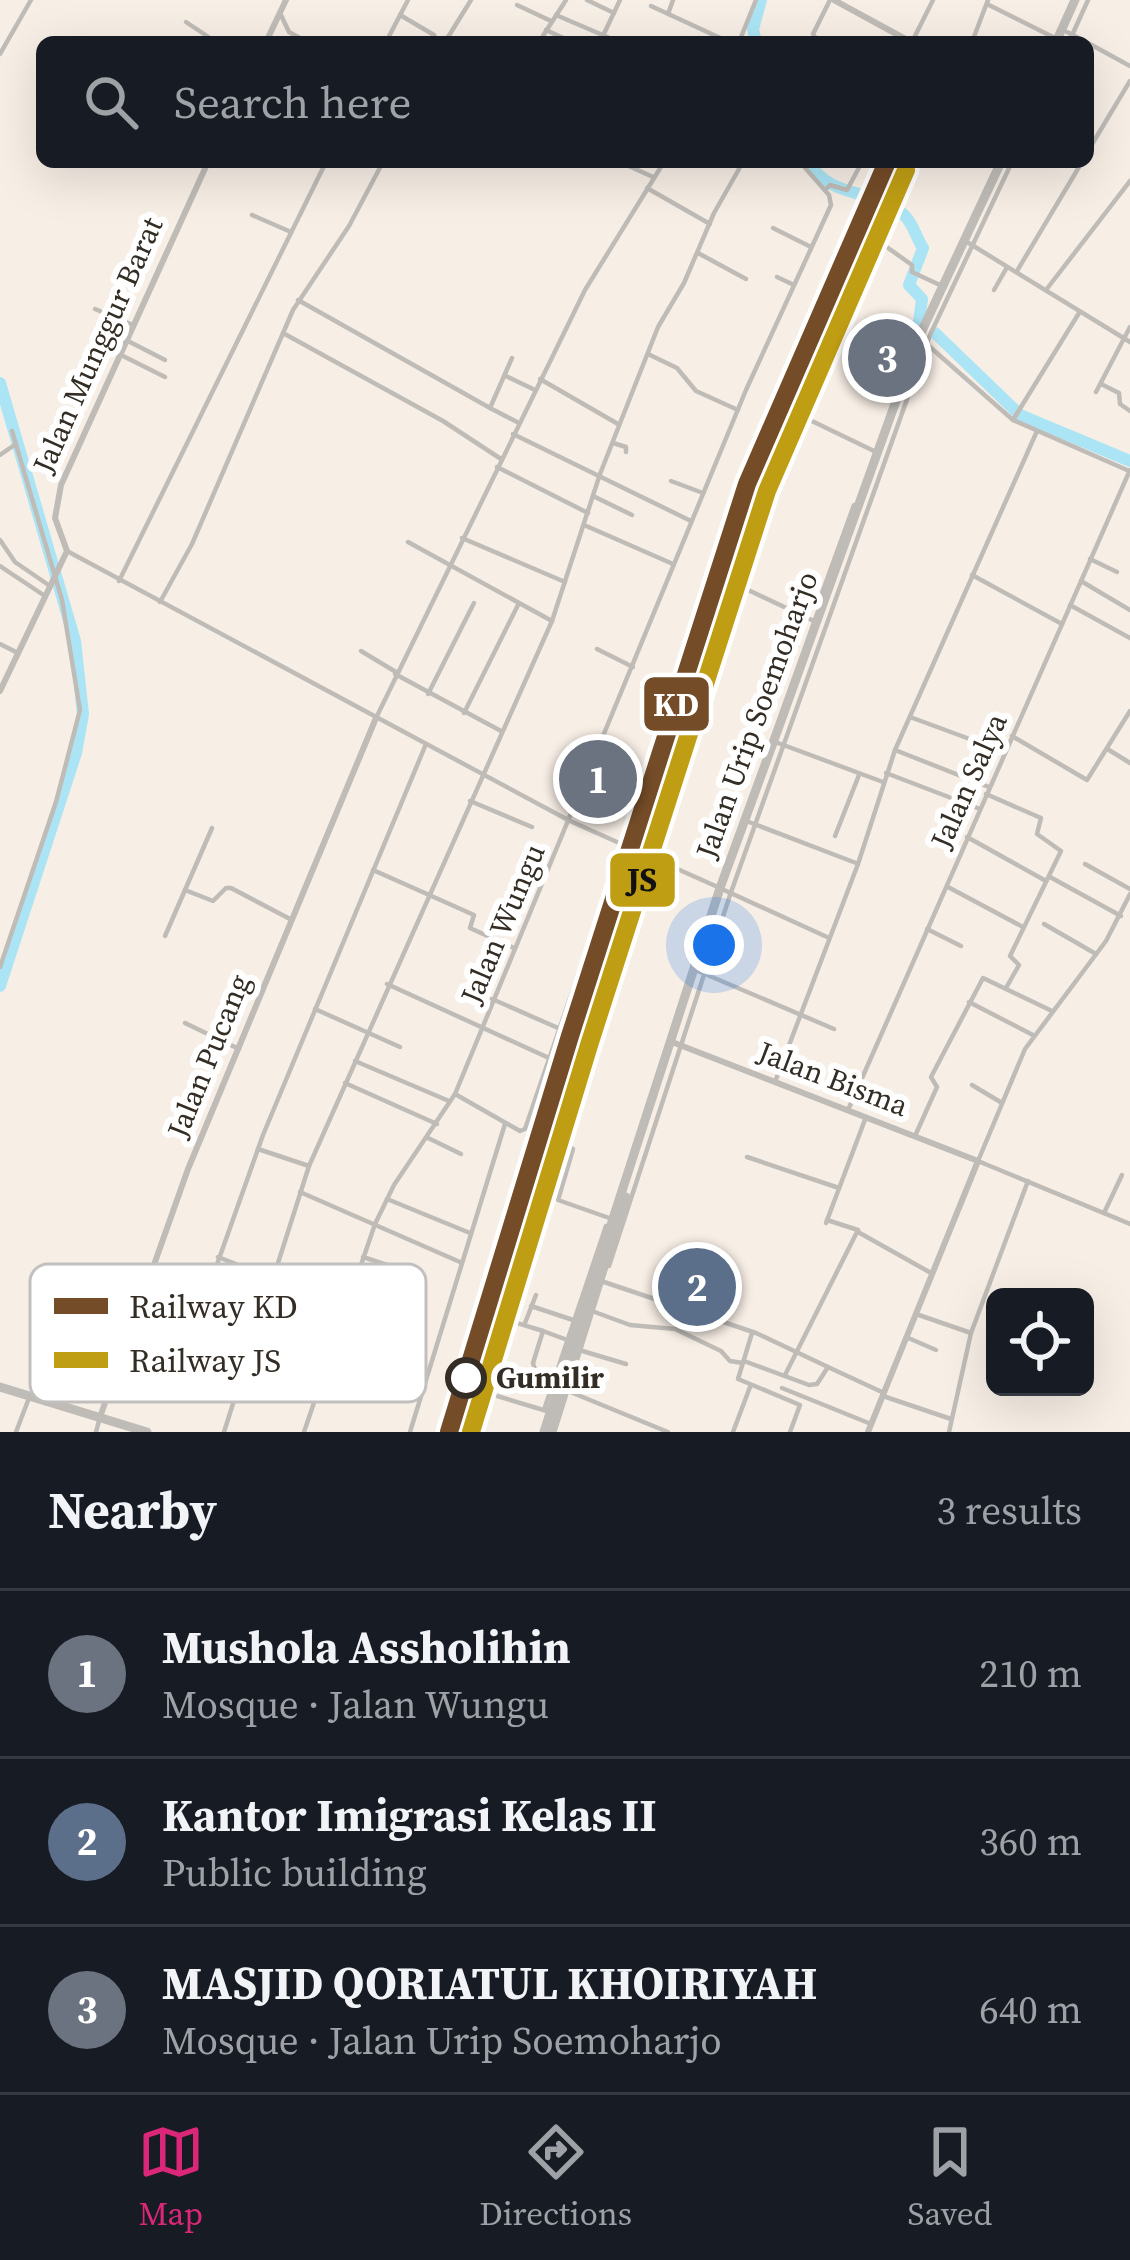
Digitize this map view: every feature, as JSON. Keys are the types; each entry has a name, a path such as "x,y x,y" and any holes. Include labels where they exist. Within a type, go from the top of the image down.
{"highway":[{"path":"1062,36 1079,0"},
{"name":"Jalan Urip Soemoharjo","path":"575,1345 576,1321 610,1219 701,974 723,890 781,745 876,452 941,285 1000,168"},
{"name":"Jalan Urip Soemoharjo","path":"548,1432 575,1345 603,1281 723,890 814,621 924,342 1001,168"},
{"name":"Jalan Urip Soemoharjo","path":"548,1432 547,1411 561,1385"},
{"path":"0,1388 29,1397"},
{"path":"47,1402 147,1432"}],"street":[{"path":"0,54 31,0"},
{"path":"269,36 286,0"},
{"path":"389,36 408,0"},
{"path":"445,36 471,0"},
{"path":"542,36 566,0"},
{"path":"587,0 614,13"},
{"path":"604,34 620,0"},
{"path":"668,14 674,0"},
{"path":"743,36 756,0"},
{"path":"818,36 832,0 901,36"},
{"path":"915,36 933,0"},
{"path":"974,36 987,2 1055,36"},
{"path":"517,5 608,36"},
{"path":"651,6 716,36"},
{"path":"280,13 296,36"},
{"path":"400,15 435,36"},
{"path":"186,22 207,36"},
{"path":"546,30 559,36"},
{"path":"1094,46 1130,66"},
{"path":"1094,141 1130,81"},
{"name":"Jalan Munggur Barat","path":"67,551 55,518 57,496 205,168"},
{"path":"119,581 323,168"},
{"path":"160,602 199,528 298,300 349,226 379,168"},
{"path":"633,168 653,177"},
{"path":"376,718 585,290 660,168"},
{"path":"277,1264 309,1166 366,1031 552,621 600,474 647,353 698,253 708,222 740,168"},
{"path":"807,168 827,188 831,205 738,410 570,821 827,937"},
{"path":"827,188 848,190 859,168"},
{"path":"1016,273 1078,168"},
{"path":"1045,292 1130,181"},
{"path":"647,188 708,222"},
{"path":"252,215 291,232"},
{"path":"773,228 811,247"},
{"path":"538,1182 725,579 788,409 868,231 913,266 913,272 941,285"},
{"path":"970,244 1127,340"},
{"path":"698,253 746,279"},
{"path":"994,290 1007,267"},
{"path":"777,277 794,285"},
{"path":"298,300 519,422"},
{"path":"95,309 133,325"},
{"path":"1016,415 1079,313"},
{"path":"1096,392 1130,327"},
{"path":"283,333 443,421 501,459"},
{"path":"126,340 165,360"},
{"path":"884,782 781,745 924,342 1037,431 1130,470"},
{"path":"647,353 677,368 696,391 738,410"},
{"path":"119,354 165,376"},
{"path":"490,408 512,358"},
{"path":"506,376 535,389"},
{"path":"540,380 620,424"},
{"path":"1100,384 1120,394 1120,404 1130,410"},
{"path":"725,579 814,621 876,452 788,409"},
{"path":"0,967 80,716 70,637 12,431"},
{"path":"775,1082 858,864 895,750 1037,431"},
{"path":"513,434 692,521"},
{"path":"613,443 626,447 626,452"},
{"path":"0,454 16,444"},
{"path":"497,467 589,513"},
{"name":"Jalan Salya","path":"848,1110 1130,470"},
{"path":"671,481 703,493"},
{"path":"1119,494 1130,499"},
{"path":"593,496 632,515"},
{"path":"584,526 674,564"},
{"path":"462,538 565,582"},
{"path":"0,540 15,562 50,586"},
{"path":"408,542 552,621"},
{"path":"0,691 67,551"},
{"name":"Jalan Wungu","path":"67,551 570,821 455,1094 387,1199 360,1264"},
{"path":"1090,559 1117,572"},
{"path":"0,566 45,596"},
{"path":"973,575 1061,624"},
{"path":"1081,581 1130,610"},
{"path":"428,694 475,603"},
{"path":"464,713 518,604"},
{"path":"1070,604 1130,638"},
{"path":"0,644 18,652"},
{"path":"596,650 633,667"},
{"path":"361,651 428,694 501,731"},
{"path":"1012,736 1084,779 1091,776 1130,711"},
{"path":"910,717 1005,752"},
{"name":"Jalan Pucang","path":"154,1264 188,1168 376,718"},
{"path":"216,1264 258,1149 426,744"},
{"path":"1107,749 1130,763"},
{"path":"895,750 1042,819 1037,835 1061,851 1010,957 1019,964 1006,988"},
{"path":"591,766 619,780"},
{"path":"886,773 980,808"},
{"path":"835,836 859,775"},
{"path":"585,781 628,802"},
{"path":"470,801 532,826"},
{"path":"752,823 858,864"},
{"path":"165,936 212,828"},
{"path":"967,837 1121,916"},
{"path":"455,1094 505,1124 525,1129 623,844"},
{"path":"782,1388 870,1428 1033,1036 1121,916 1130,891 1085,864"},
{"path":"373,870 474,915 470,928 514,948"},
{"path":"946,886 1023,927"},
{"path":"185,890 213,902 231,888 290,919"},
{"path":"551,1138 574,1149 558,1201 610,1219 723,890"},
{"path":"1044,923 1096,955"},
{"path":"927,929 961,946"},
{"path":"701,974 834,1029"},
{"path":"915,1136 938,1087 930,1078 983,977 1052,1012"},
{"path":"387,984 549,1058"},
{"path":"492,999 560,1029"},
{"path":"969,1002 1033,1036"},
{"path":"315,1009 400,1047"},
{"path":"184,1023 239,1048"},
{"name":"Jalan Bisma","path":"675,1043 978,1161"},
{"path":"355,1061 450,1102"},
{"path":"345,1083 437,1124"},
{"path":"972,1085 1002,1103"},
{"path":"866,1117 827,1222 857,1232 932,1273"},
{"path":"426,1379 505,1124"},
{"path":"428,1138 461,1154"},
{"path":"258,1149 309,1166"},
{"path":"747,1157 839,1188"},
{"path":"978,1161 1130,1223"},
{"path":"1104,1213 1122,1175"},
{"path":"950,1432 971,1333 1028,1181"},
{"path":"300,1192 461,1263"},
{"path":"387,1199 470,1233"},
{"path":"785,1375 857,1232"},
{"path":"218,1257 235,1264"},
{"path":"363,1257 384,1264"},
{"path":"603,1281 752,1333 883,1394 952,1420"},
{"path":"524,1325 536,1294"},
{"path":"489,1358 510,1300"},
{"path":"531,1306 576,1321"},
{"path":"593,1311 630,1325 675,1328 721,1351 730,1361 809,1385 817,1384 828,1367"},
{"path":"916,1314 971,1333"},
{"path":"504,1319 626,1364"},
{"path":"543,1331 533,1369 668,1432"},
{"path":"752,1333 737,1379 800,1405 790,1432"},
{"path":"906,1337 936,1350"},
{"path":"472,1402 484,1371"},
{"path":"733,1432 752,1384"},
{"path":"477,1390 547,1411"},
{"path":"16,1432 29,1397"},
{"name":"Jalan Pucang","path":"100,1417 105,1402"},
{"path":"224,1432 233,1402"},
{"name":"Jalan Wungu","path":"304,1432 314,1402"},
{"path":"410,1432 419,1402"},
{"path":"96,1432 100,1417"}],"waterway":[{"path":"755,36 761,0"},
{"path":"813,168 829,183 879,200 910,222 923,248 909,285 922,299 919,322"},
{"path":"935,333 1020,415 1130,461"},
{"path":"0,383 75,641 83,714 76,753 0,986"}],"rail line":[{"name":"KD","path":"449,1432 747,484 884,168"},
{"name":"JS","path":"471,1432 767,491 906,170"}],"place":[{"name":"MASJID QORIATUL KHOIRIYAH","path":"887,358"},
{"name":"Mushola Assholihin","path":"598,779"},
{"name":"Kantor Imigrasi Kelas II","path":"697,1287"},
{"name":"Gumilir","path":"466,1378"}]}
